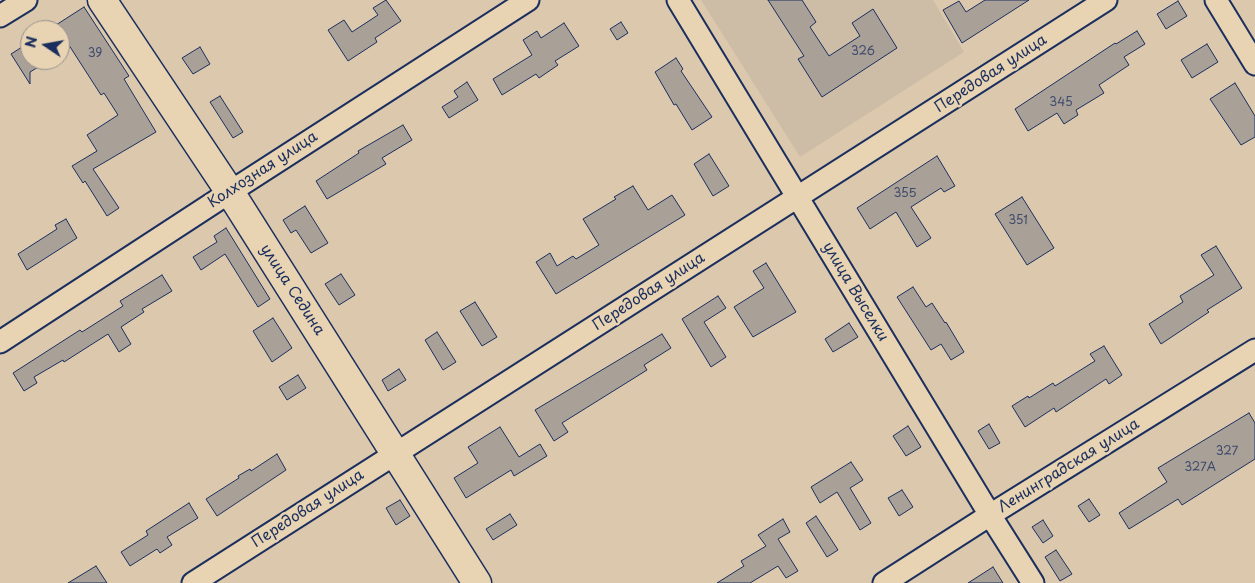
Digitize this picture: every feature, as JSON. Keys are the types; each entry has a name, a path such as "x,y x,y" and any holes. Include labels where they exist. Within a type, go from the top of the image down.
{"main road":[{"name":"улица Седина","path":"102,0 230,192 477,583"}],"street":[{"path":"0,16 26,0"},
{"name":"Колхозная улица","path":"0,342 528,0"},
{"name":"улица Выселки","path":"678,0 1033,583"},
{"name":"Передовая улица","path":"192,583 1106,0"},
{"path":"1216,0 1255,64"},
{"name":"Ленинградская улица","path":"884,583 1255,350"}],"shaded area":[{"path":"701,0 933,0 964,52 800,157"}],"building":[{"path":"386,0 401,21 375,38 377,42 348,61 328,30 344,20 352,32 378,15 373,8"},
{"path":"768,0 802,0 816,22 810,27 829,56 860,36 852,23 873,9 897,48 822,97 798,59 804,56"},
{"path":"985,0 1029,0 962,43 943,10 959,1 966,12"},
{"path":"1178,1 1187,16 1166,29 1157,14"},
{"path":"84,7 129,76 124,79 156,132 93,169 119,208 107,216 85,181 83,183 72,166 97,151 87,135 118,115 104,93 101,95 70,47 70,20 64,20"},
{"path":"621,22 628,33 617,40 610,29"},
{"path":"564,23 579,46 555,61 558,65 539,78 536,74 502,95 493,79 532,55 523,40 537,31 541,38"},
{"path":"1137,31 1145,44 1124,57 1129,65 1099,85 1104,93 1076,110 1078,115 1064,124 1057,113 1028,131 1015,109 1115,43"},
{"path":"1207,44 1218,62 1192,78 1181,60"},
{"path":"200,47 210,64 193,74 182,58"},
{"path":"20,48 20,68 11,54"},
{"path":"676,58 683,69 681,71 712,117 692,130 676,104 674,105 655,72"},
{"path":"21,70 33,70 30,72 30,84"},
{"path":"467,82 478,100 449,118 442,107 458,97 454,91"},
{"path":"1235,83 1255,116 1255,137 1241,145 1210,99"},
{"path":"220,96 243,132 233,138 210,102"},
{"path":"403,125 412,140 382,158 386,164 327,199 316,181 359,153 358,151"},
{"path":"709,154 729,186 713,196 694,164"},
{"path":"937,156 955,186 944,192 941,188 911,207 931,238 917,247 896,212 870,229 857,208"},
{"path":"633,186 648,210 672,195 685,215 556,294 536,262 550,253 557,266 573,256 576,259 599,245 583,219"},
{"path":"1022,197 1054,248 1027,265 995,214"},
{"path":"305,206 328,243 311,253 296,230 291,233 283,220"},
{"path":"66,219 77,238 27,270 18,254 57,229 55,225"},
{"path":"226,228 270,299 258,307 225,254 201,270 193,257 217,242 214,236"},
{"path":"1216,246 1242,288 1207,310 1209,312 1161,344 1149,324 1183,302 1180,296 1214,275 1201,255"},
{"path":"766,263 796,312 753,337 734,307 764,288 753,271"},
{"path":"341,274 355,295 339,305 325,284"},
{"path":"162,275 172,291 142,309 144,312 121,327 131,344 119,352 108,334 64,362 63,360 34,377 37,383 24,391 13,373 80,330 82,332 123,306 120,301"},
{"path":"913,287 926,307 932,303 964,352 951,360 941,344 931,350 897,297"},
{"path":"718,296 726,308 704,322 726,357 711,367 682,319"},
{"path":"475,302 497,337 482,346 460,311"},
{"path":"273,318 292,348 272,362 253,331"},
{"path":"849,323 858,337 833,352 825,339"},
{"path":"437,332 456,362 443,370 425,340"},
{"path":"662,334 671,348 644,365 647,370 562,423 568,432 554,441 535,410"},
{"path":"1104,346 1122,375 1109,384 1106,379 1056,412 1054,408 1025,427 1012,406 1053,383 1055,386 1095,361 1090,354"},
{"path":"399,369 406,380 388,391 382,380"},
{"path":"298,375 306,388 287,400 279,387"},
{"path":"1249,413 1255,423 1255,459 1182,505 1178,499 1129,529 1119,513 1167,482 1158,468"},
{"path":"989,424 1000,443 989,449 978,431"},
{"path":"908,426 921,447 906,456 893,436"},
{"path":"500,427 519,457 540,444 547,456 514,476 511,470 466,498 454,478 478,463 468,447"},
{"path":"277,454 286,470 217,516 206,499 239,478 238,476 250,469 251,471"},
{"path":"851,462 863,480 850,488 871,523 860,530 837,492 820,503 811,487"},
{"path":"902,490 913,507 899,516 888,498"},
{"path":"1089,499 1100,515 1089,522 1078,506"},
{"path":"400,500 410,516 396,525 386,508"},
{"path":"189,503 198,518 167,537 172,545 160,553 157,549 130,566 121,552 148,535 146,531"},
{"path":"510,514 517,525 493,540 486,529"},
{"path":"816,516 838,550 827,557 806,523"},
{"path":"783,519 790,532 778,539 798,571 786,578 778,566 750,583 717,583 744,566 741,561 766,546 758,535"},
{"path":"1043,520 1053,536 1043,543 1032,527"},
{"path":"1056,550 1072,574 1060,581 1045,557"},
{"path":"96,566 107,583 68,583"},
{"path":"993,567 1003,583 968,583"}]}
